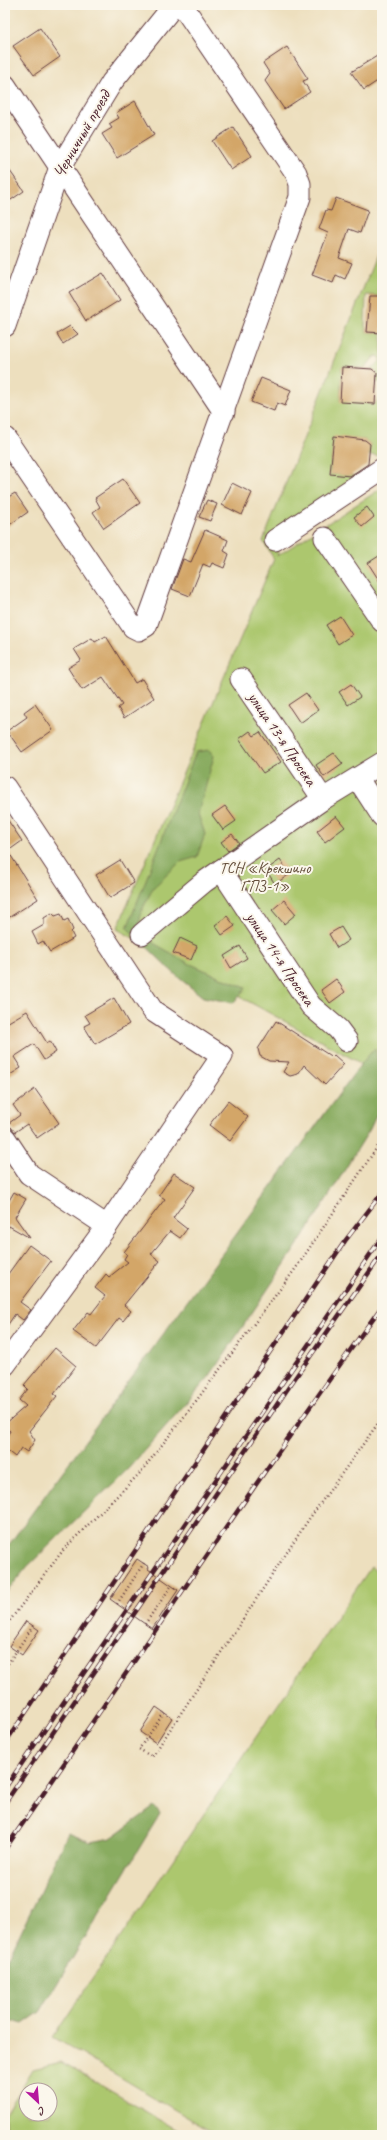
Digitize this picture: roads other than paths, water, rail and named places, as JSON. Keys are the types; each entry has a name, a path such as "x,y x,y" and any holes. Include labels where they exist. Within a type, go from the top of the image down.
{"street":[{"name":"Черничный проезд","path":"5,326 60,166 112,82 174,5"},
{"path":"5,438 133,627 139,630 146,626 300,197 300,184 296,173 182,5"},
{"path":"5,84 224,412"},
{"path":"275,540 382,469"},
{"path":"325,538 382,621"},
{"name":"улица 13-я Просека","path":"241,679 323,799"},
{"path":"142,934 204,882 323,799 382,763"},
{"path":"358,779 382,816"},
{"path":"5,787 153,1011 222,1056 107,1226 5,1365"},
{"name":"улица 14-я Просека","path":"221,870 311,1006 338,1029 347,1041"},
{"path":"5,1138 29,1174 107,1226"}],"railway":[{"path":"5,1743 345,1241 382,1193"},
{"path":"5,1788 382,1237"},
{"path":"5,1803 295,1378 382,1254"},
{"path":"5,1849 239,1508 382,1306"}],"park label":[{"name":"ТСН «Крекшино ГПЗ-1»","path":"265,877"}]}
